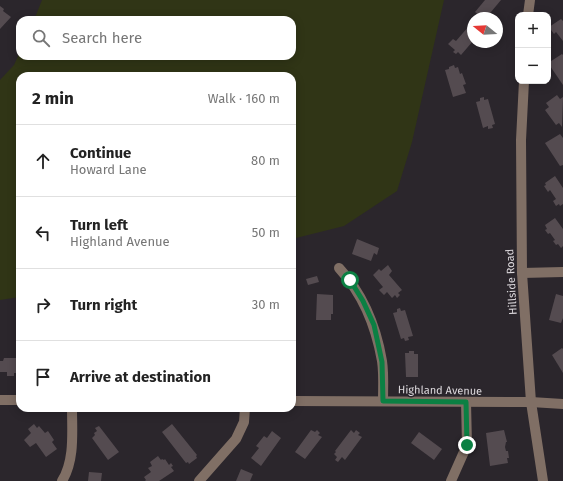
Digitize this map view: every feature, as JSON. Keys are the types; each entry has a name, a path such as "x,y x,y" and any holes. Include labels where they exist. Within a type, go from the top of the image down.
{"street":[{"path":"528,12 530,0"},
{"name":"Hillside Road","path":"524,84 521,140 522,273 531,402 543,481"},
{"path":"339,268 350,280 363,301 374,325 382,362 383,401"},
{"path":"522,273 563,272"},
{"path":"0,400 16,400"},
{"name":"Highland Avenue","path":"296,401 531,402 563,404"},
{"path":"451,481 467,445 466,402"},
{"path":"62,481 70,461 72,445 72,412"},
{"path":"199,481 236,439 244,422 245,412"}],"green space":[{"path":"42,0 444,0 412,142 397,191 344,226 296,238 296,72 16,72 16,298 0,300 0,80 14,65 16,60 296,60 296,16 36,16"}],"building":[{"path":"485,0 501,0 491,12 475,12"},
{"path":"0,6 4,9 3,11 11,17 0,29"},
{"path":"561,19 563,21 563,41 556,32 554,34 551,30 551,26"},
{"path":"467,28 467,48 461,55 458,52 456,54 453,52 455,50 448,44 453,39 456,41"},
{"path":"562,54 563,55 563,85 551,67 551,61"},
{"path":"454,65 455,68 458,67 460,74 462,73 466,84 463,85 466,93 453,97 445,70"},
{"path":"557,95 560,99 563,97 562,127 559,123 556,125 545,110 549,107 546,103"},
{"path":"484,97 484,100 488,99 495,124 492,125 493,128 488,129 488,126 483,128 476,102 480,101 480,98"},
{"path":"560,134 563,138 563,165 560,166 545,143"},
{"path":"555,176 563,188 563,204 560,206 559,204 556,206 553,201 556,199 550,190 548,192 544,186 546,185 545,183"},
{"path":"555,218 563,229 563,246 561,248 553,241 555,240 550,233 548,234 545,230 547,229 545,225"},
{"path":"357,239 379,248 377,255 374,253 371,261 352,254"},
{"path":"388,265 392,271 389,275 402,290 398,293 400,295 397,298 395,295 392,298 387,292 384,295 379,290 383,287 373,275 379,269 381,271"},
{"path":"317,276 319,282 308,285 306,279"},
{"path":"317,294 333,295 333,314 331,314 331,320 316,320"},
{"path":"556,294 563,296 563,318 561,323 549,320"},
{"path":"400,308 401,311 405,310 413,336 408,337 409,340 405,341 404,338 401,339 393,313 397,312 397,309"},
{"path":"562,348 563,349 563,373 552,355"},
{"path":"409,351 414,351 414,354 418,354 418,377 406,377 405,353 409,353"},
{"path":"4,358 16,358 16,373 14,373 14,376 7,376 7,372 0,372 0,361 3,361"},
{"path":"34,424 37,428 39,426 45,433 48,431 54,440 52,442 57,449 46,457 36,443 30,447 24,440 31,433 28,429"},
{"path":"172,424 197,455 197,458 189,464 188,462 186,463 162,432"},
{"path":"99,426 119,452 108,460 92,438 95,435 94,433 97,431 95,428"},
{"path":"311,430 315,432 317,430 320,433 318,435 322,437 305,459 295,452"},
{"path":"351,430 354,433 356,430 360,433 358,435 362,437 345,460 342,457 338,462 335,460 337,457 334,454 336,452 335,451"},
{"path":"504,430 507,442 505,447 506,451 508,451 509,458 507,458 508,463 490,466 486,433"},
{"path":"272,431 281,438 261,466 251,458 259,448 256,446 264,436 267,438"},
{"path":"419,432 442,449 434,460 411,443"},
{"path":"158,456 161,460 165,459 169,465 171,463 173,466 171,467 174,471 159,481 145,481 146,480 144,477 151,472 148,468 152,466 150,462"},
{"path":"241,469 253,474 250,481 236,481"},
{"path":"89,472 102,473 101,481 88,481"}],"route":[{"path":"350,280 363,301 374,325 382,362 383,401 466,402 468,435 467,445"}]}
